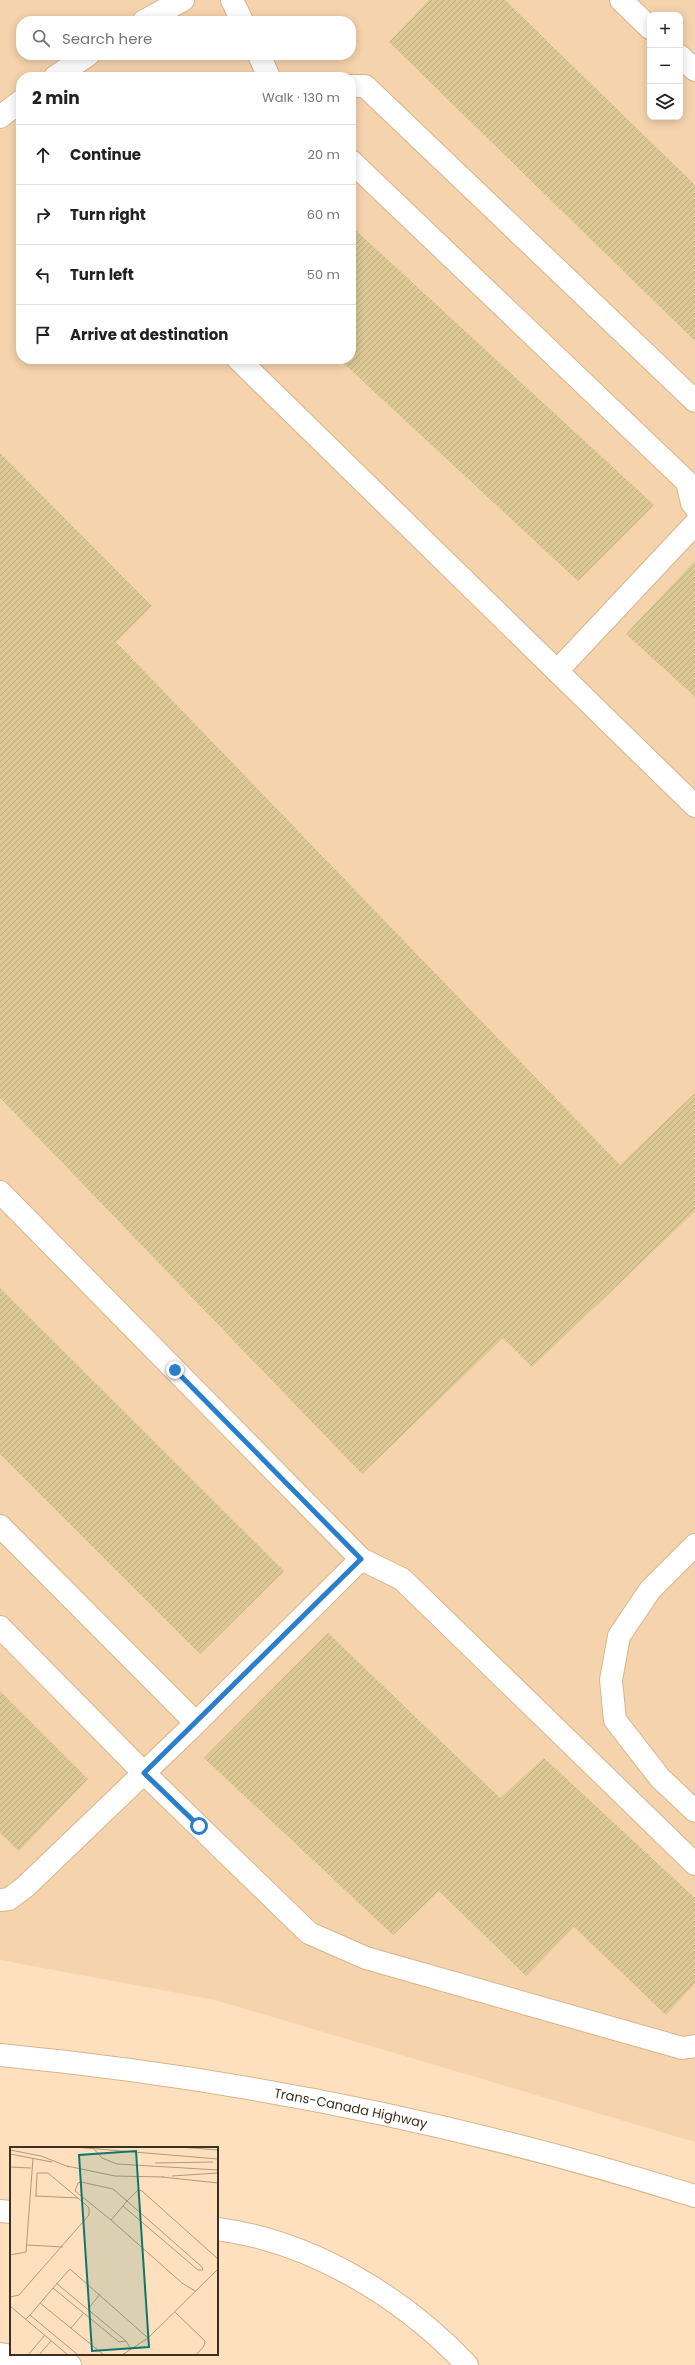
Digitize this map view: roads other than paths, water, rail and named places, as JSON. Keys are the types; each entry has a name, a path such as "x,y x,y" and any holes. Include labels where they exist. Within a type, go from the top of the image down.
{"main road":[{"path":"153,16 183,0"},
{"path":"232,0 240,16"},
{"path":"620,0 647,25"},
{"path":"683,59 695,70"},
{"path":"62,72 80,60"},
{"path":"260,60 266,72"},
{"path":"356,86 365,86 695,401"},
{"path":"356,166 687,482 692,502 695,507"},
{"path":"243,364 695,806"},
{"path":"557,671 695,524"},
{"path":"0,1192 361,1559 402,1579 695,1864"},
{"path":"0,1526 196,1723"},
{"path":"695,1545 650,1590 619,1636 611,1680 615,1720 660,1778 695,1811"},
{"path":"0,1900 9,1899 25,1887 196,1723 361,1559"},
{"path":"0,1627 144,1773 310,1933 373,1960 682,2048 695,2046"},
{"name":"Trans-Canada Highway","path":"0,2055 162,2074 320,2100 493,2138 695,2196"},
{"path":"0,2212 10,2213"},
{"path":"218,2230 242,2234 283,2246 335,2267 388,2297 434,2334 467,2365"},
{"path":"0,2354 70,2365"}]}
